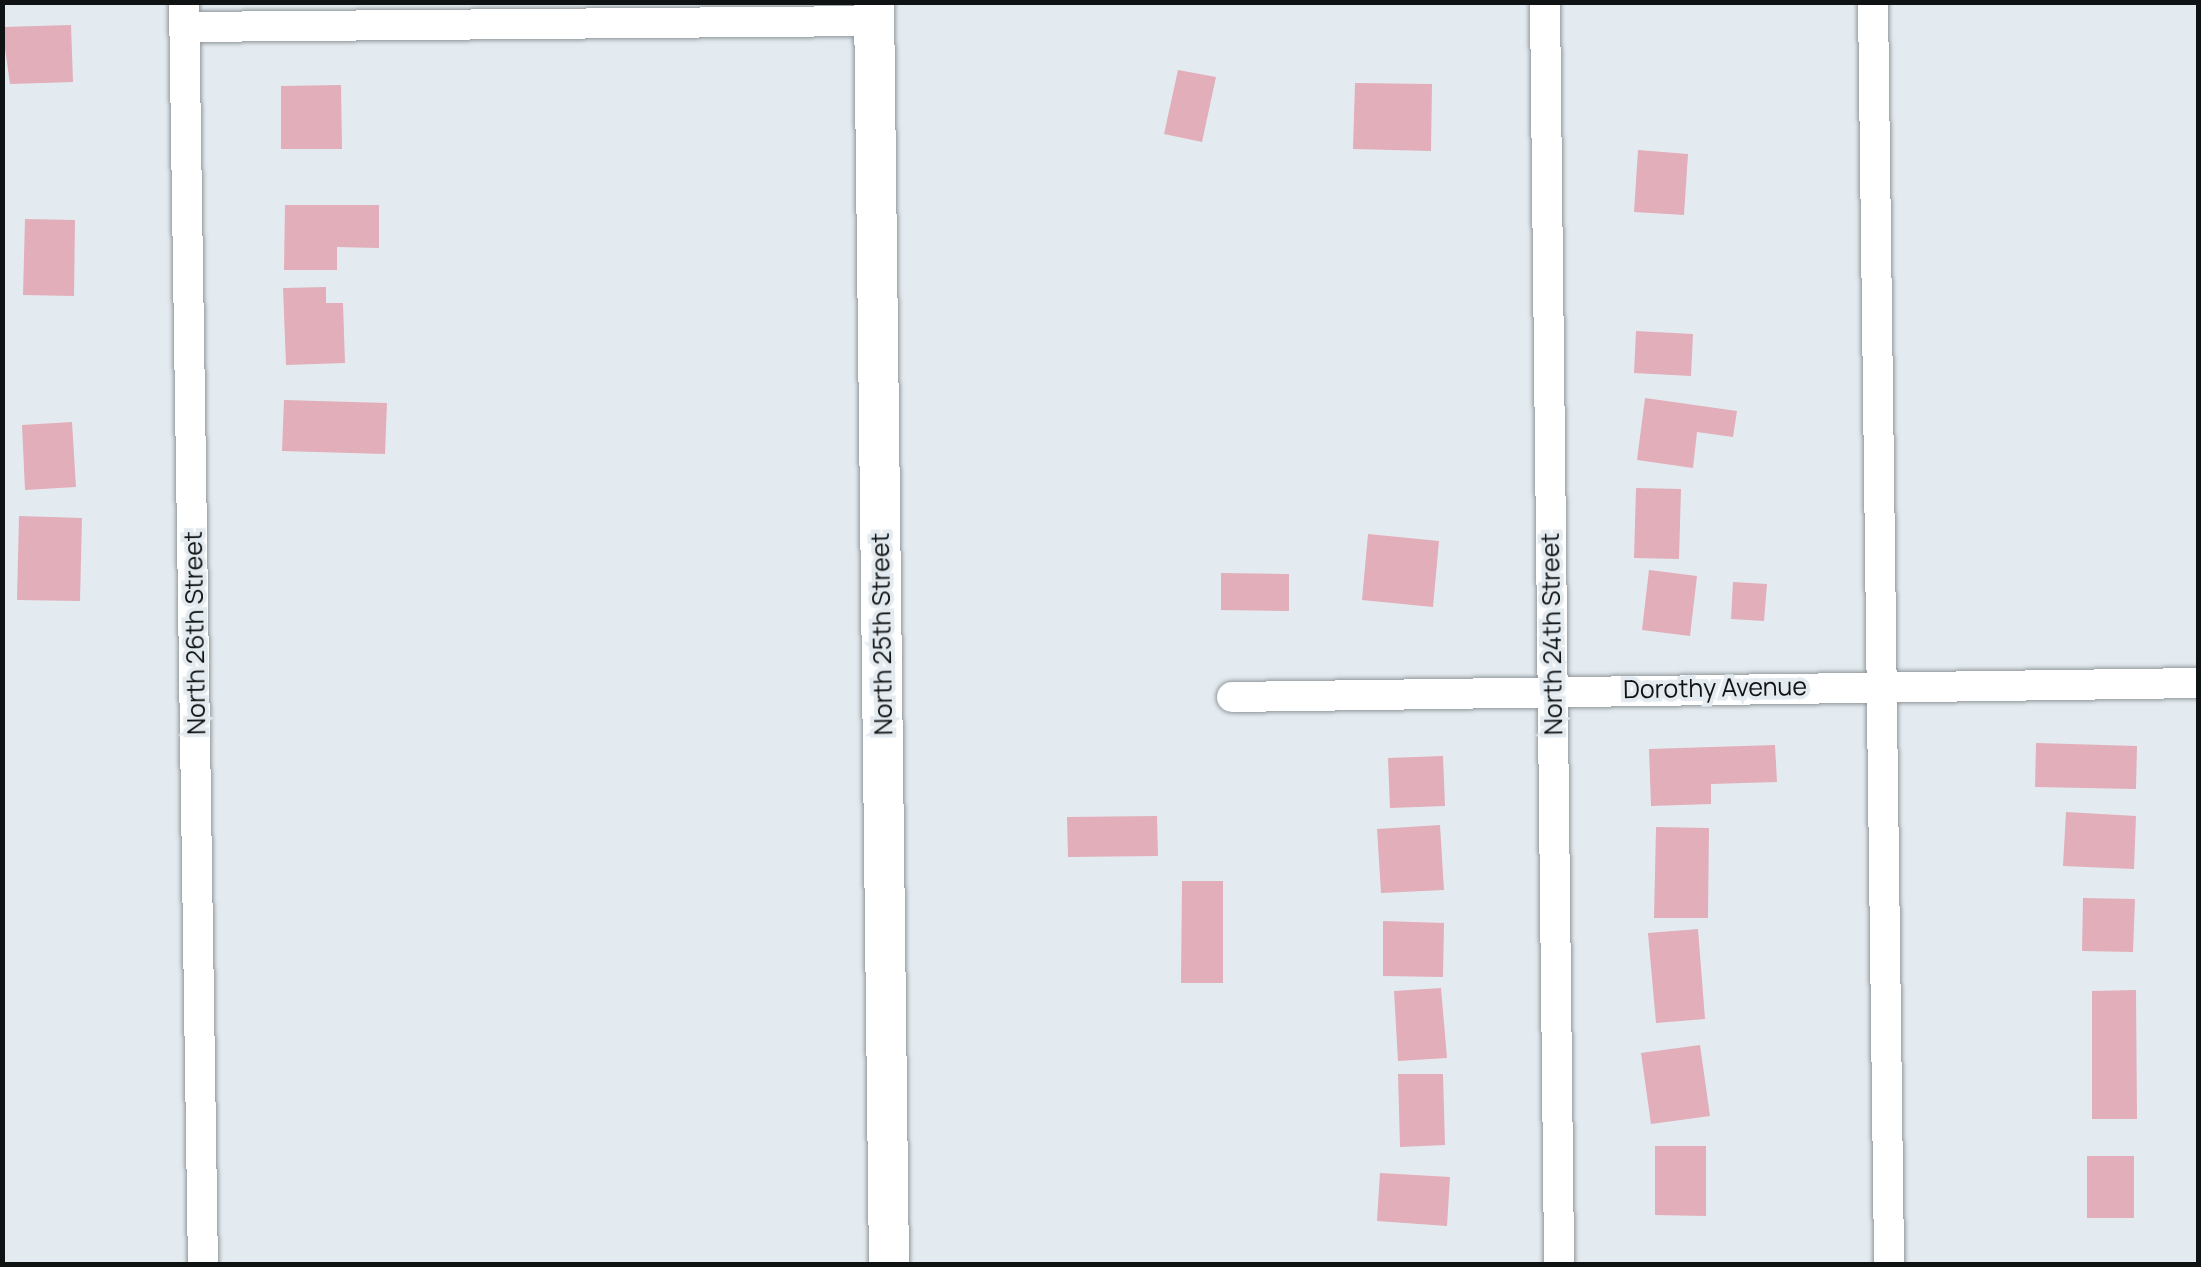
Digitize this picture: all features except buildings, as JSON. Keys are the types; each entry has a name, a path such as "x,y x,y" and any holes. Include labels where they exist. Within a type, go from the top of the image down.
{"street":[{"name":"North 24th Street","path":"1545,2 1559,1264"},
{"path":"1873,2 1889,1264"},
{"path":"185,15 874,12"},
{"name":"North 25th Street","path":"874,12 889,1264"},
{"name":"North 26th Street","path":"185,15 202,1264"},
{"name":"Dorothy Avenue","path":"1232,697 2198,683"}]}
